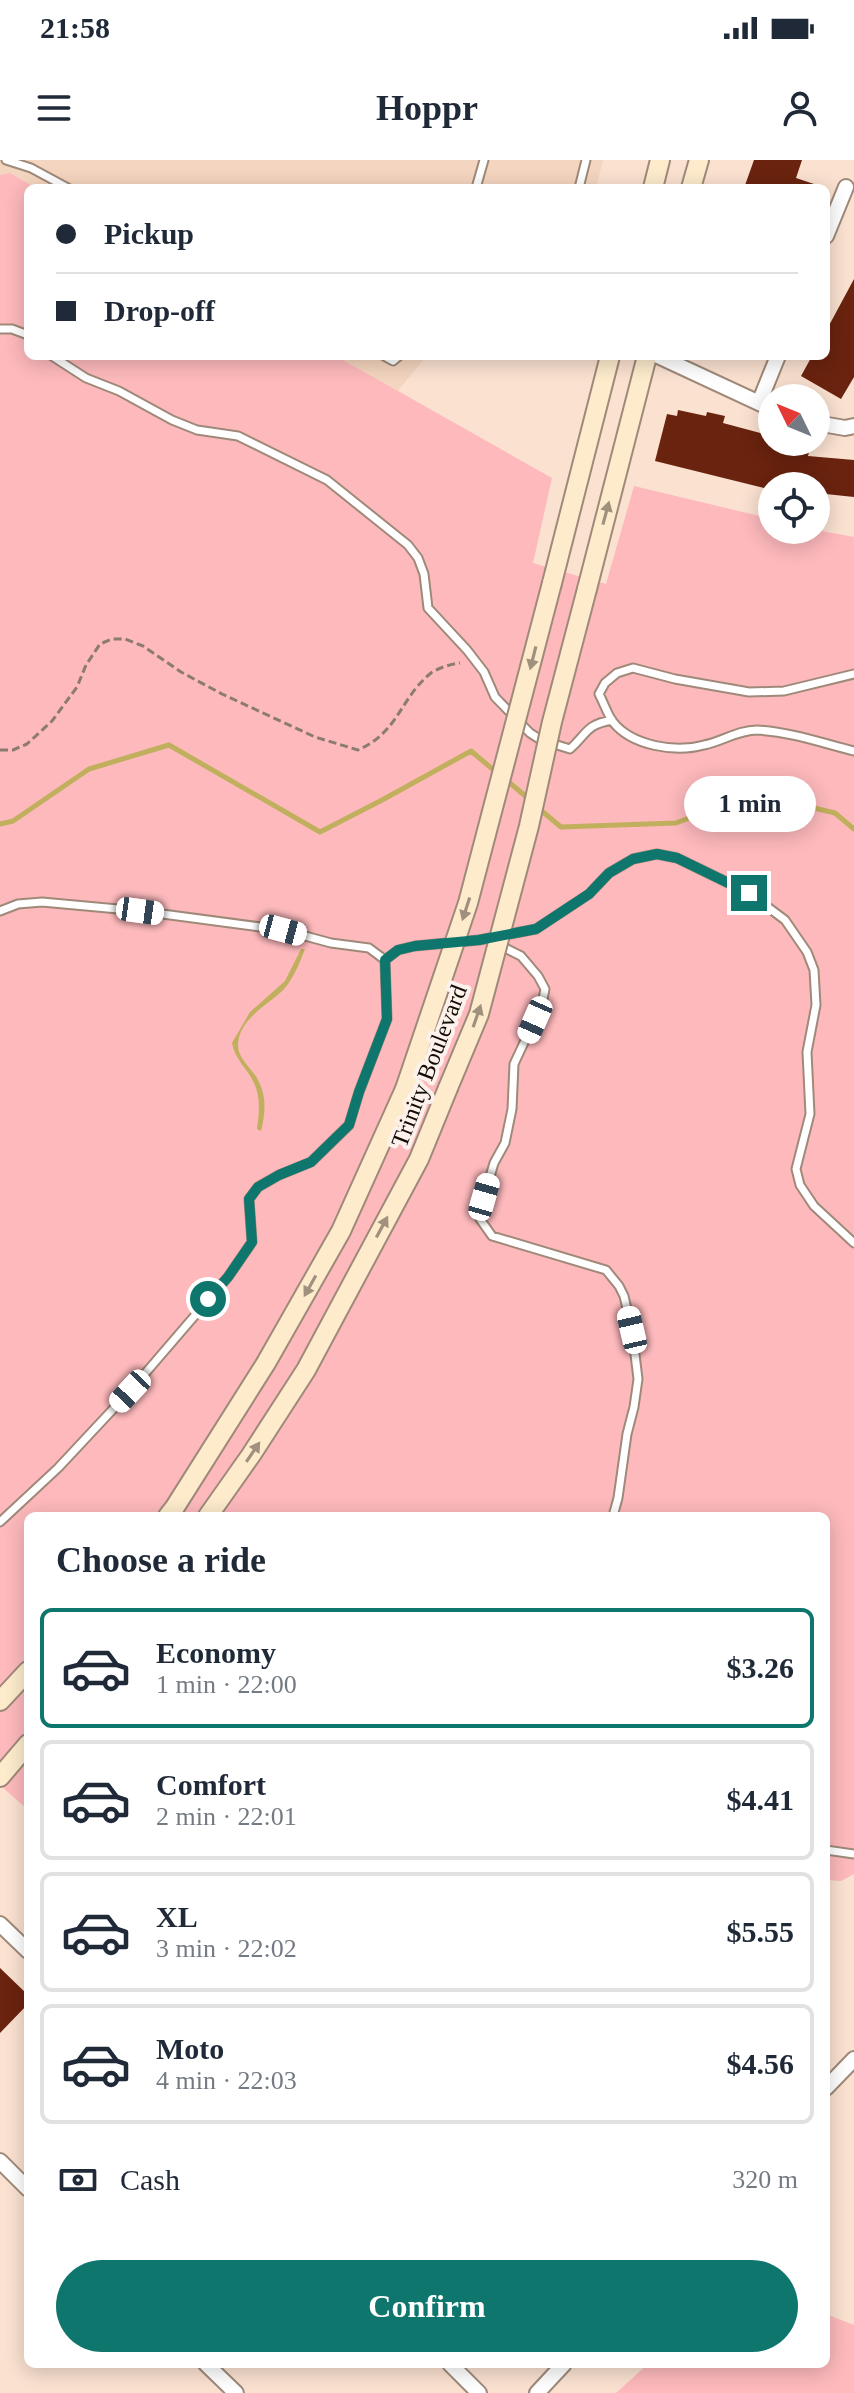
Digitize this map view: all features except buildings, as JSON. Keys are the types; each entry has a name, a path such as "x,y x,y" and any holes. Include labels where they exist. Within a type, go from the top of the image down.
{"main road":[{"path":"654,184 660,160"},
{"path":"692,184 699,160"},
{"name":"Trinity Boulevard","path":"171,1512 266,1363 341,1231 405,1089 468,903 609,360"},
{"name":"Trinity Boulevard","path":"211,1512 306,1370 419,1159 479,1014 646,360"},
{"path":"0,1701 24,1675"},
{"path":"0,1777 24,1749"}],"street":[{"path":"830,226 846,187"},
{"path":"667,360 758,402"},
{"path":"771,384 777,360"},
{"path":"830,425 854,426"},
{"path":"0,1924 24,1947"},
{"path":"830,2084 854,2059"},
{"path":"0,2161 24,2185"},
{"path":"210,2368 236,2393"},
{"path":"454,2368 479,2393"},
{"path":"537,2393 560,2368"}],"lane":[{"path":"6,160 31,168 61,184"},
{"path":"477,184 484,160"},
{"path":"580,184 586,160"},
{"path":"0,329 24,334"},
{"path":"58,360 86,378 119,391 172,420 197,430 238,436 327,480 408,545 418,558 424,574 428,608 484,672 495,697 530,733 541,740 570,749 587,729 596,723 612,720"},
{"path":"854,674 784,691 749,692 633,668 617,673 605,683 599,694 612,720 624,733 658,746 702,746 744,731 758,730 807,737 854,751"},
{"path":"385,960 398,950 415,946 536,929 589,894 609,873 633,859 657,854 677,858 749,893 785,920 807,952 814,970 816,1005 807,1052 810,1114 796,1169 800,1185 814,1206 854,1243"},
{"path":"0,911 18,904 42,902 140,911 283,930 331,943 369,948 385,960"},
{"path":"487,938 521,956 545,989 542,1004 514,1064 512,1109 505,1143 494,1163 480,1219 492,1236 606,1270 624,1296 638,1379 614,1512"},
{"path":"0,1522 58,1468 130,1391 228,1277 252,1242 249,1199 258,1187 311,1162 349,1125 387,1019 385,960"},
{"path":"830,1851 854,1854"}],"path":[{"path":"0,750 13,750 27,744 52,721 77,687 86,665 100,644 112,639 125,639 143,646 181,672 222,694 315,737 358,750 384,734 432,672 456,663 476,662"}],"shaded area":[{"path":"0,160 603,160 597,184 29,184 10,173 0,175"},
{"path":"10,173 29,184 24,184 24,360 343,360 552,478 533,563 606,584 634,486 758,516 758,544 830,544 830,533 854,537 854,1874 841,1881 830,1880 830,1512 24,1512 24,1806 0,1785 0,175"},
{"path":"343,360 423,360 398,391"},
{"path":"301,949 305,949 288,984 244,1026 238,1044 240,1055 262,1088 264,1113 261,1131 257,1129 258,1094 232,1043 250,1012 285,981"},
{"path":"830,2316 854,2325 854,2393 616,2393 644,2368 830,2368"}],"waterway":[{"path":"0,824 13,821 89,769 169,745 320,832 471,751 496,772"},
{"path":"504,778 530,800"},
{"path":"537,807 561,827 676,823 744,797 789,802 835,813 854,829"}],"route":[{"path":"208,1299 252,1242 249,1199 258,1187 311,1162 349,1125 387,1019 385,960 398,950 536,929 589,894 609,873 633,859 657,854 677,858 749,893"}]}
